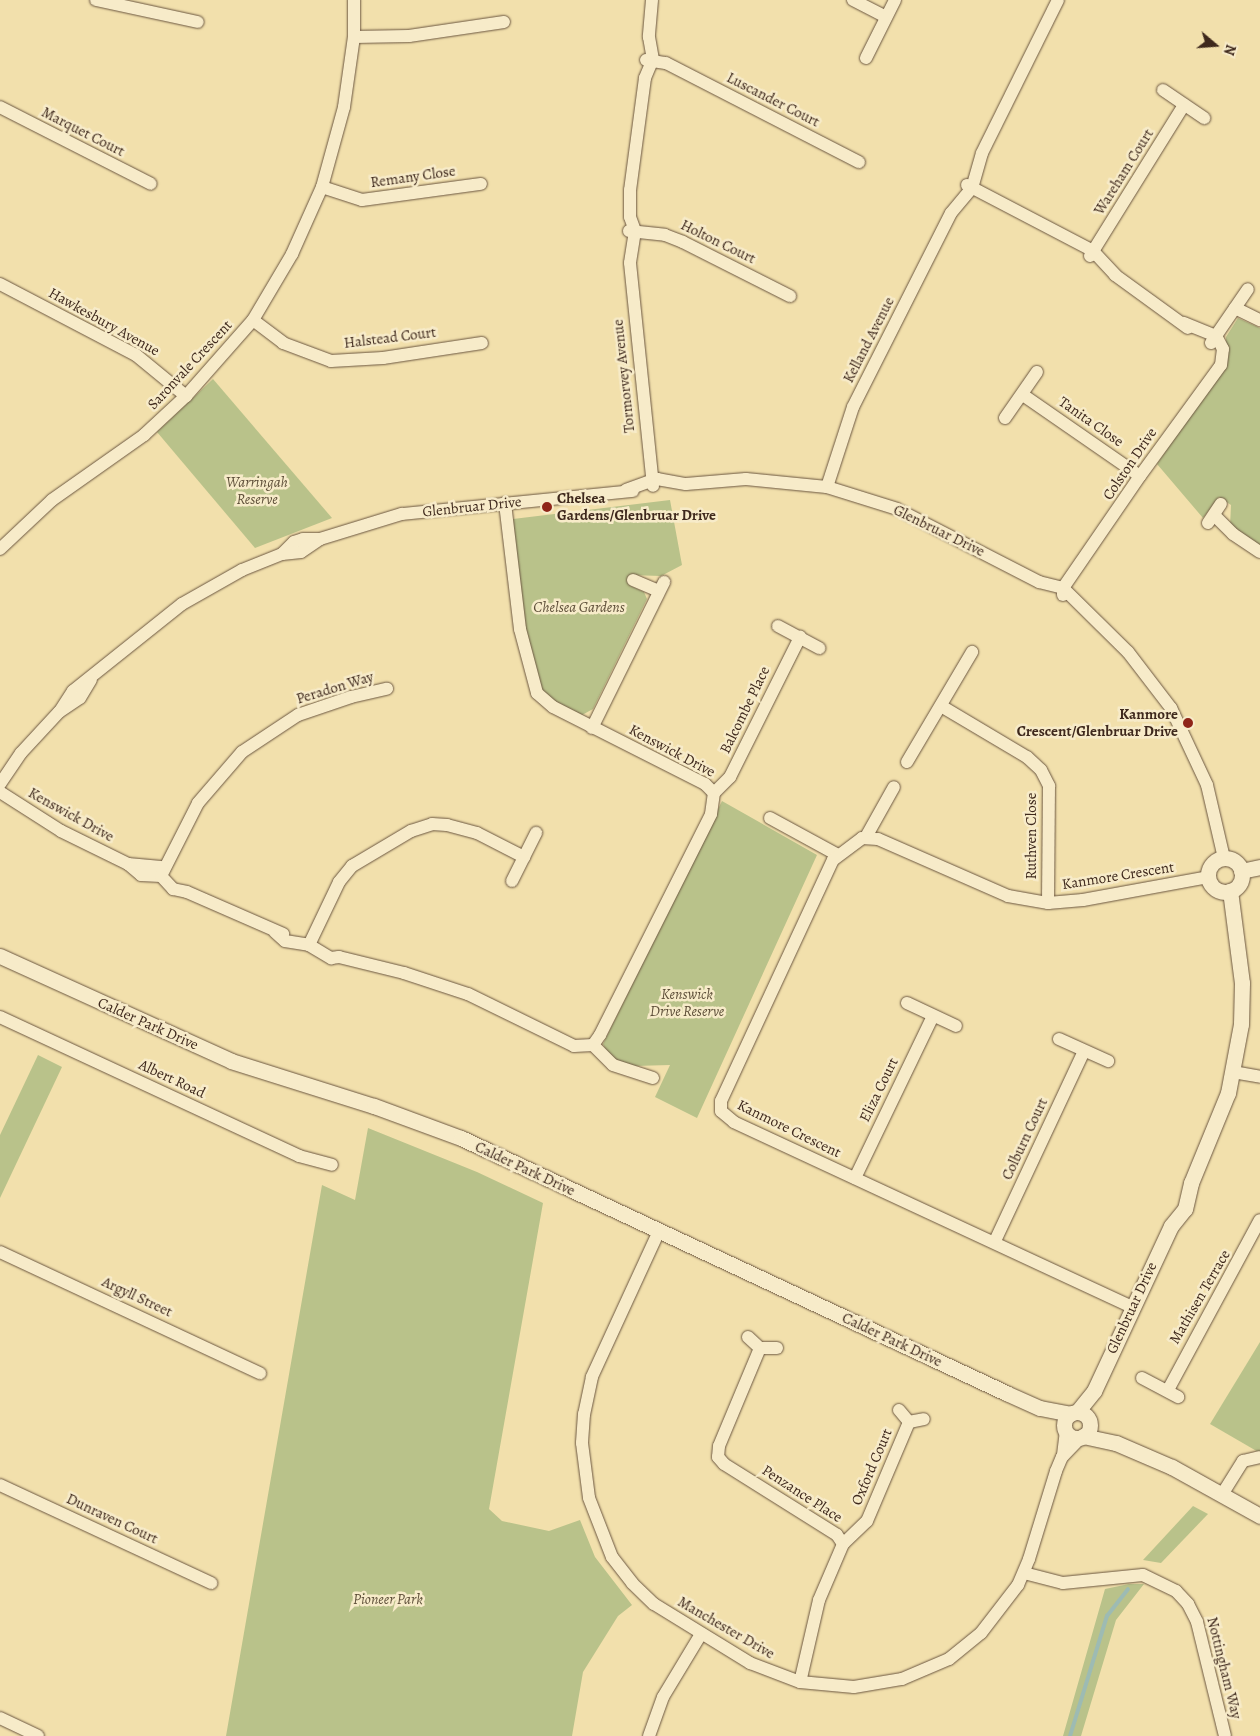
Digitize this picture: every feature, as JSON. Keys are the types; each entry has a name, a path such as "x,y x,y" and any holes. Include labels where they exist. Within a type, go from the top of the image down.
{"street":[{"path":"96,0 198,22"},
{"name":"Saronvale Crescent","path":"0,549 52,500 144,435 186,396 253,320 292,254 322,187 344,107 354,37 354,0"},
{"name":"Tormorvey Avenue","path":"652,0 651,17 644,38 650,61 638,84 641,99 630,190 624,213 632,231 624,247 630,263 652,482"},
{"path":"853,0 886,17"},
{"path":"866,58 895,0"},
{"name":"Kelland Avenue","path":"827,488 853,408 951,213 956,195 969,187 968,171 982,153 1058,0"},
{"path":"354,37 409,36 504,22"},
{"name":"Luscander Court","path":"650,61 673,68 859,162"},
{"path":"1163,90 1204,118"},
{"name":"Wareham Court","path":"1092,254 1184,105"},
{"name":"Marquet Court","path":"0,108 151,184"},
{"name":"Remany Close","path":"322,187 362,200 481,184"},
{"path":"969,187 1063,238 1070,247 1092,254 1106,272 1115,275 1184,323 1214,340 1248,289"},
{"name":"Holton Court","path":"632,231 665,235 683,242 790,296"},
{"name":"Hawkesbury Avenue","path":"0,284 136,355 186,396"},
{"path":"1235,308 1260,320"},
{"name":"Halstead Court","path":"253,320 283,343 331,361 383,358 482,343"},
{"name":"Colston Drive","path":"1065,592 1140,476 1207,380 1216,361 1214,340"},
{"path":"1005,418 1037,372"},
{"name":"Tanita Close","path":"1023,394 1140,476"},
{"name":"Glenbruar Drive","path":"0,784 22,754 60,711 73,691 92,679 182,604 242,570 282,554 294,542 320,539 402,514 626,490 652,482 686,484 746,479 827,488 897,509 1039,582 1044,588 1065,592 1074,608 1092,618 1140,666 1171,708 1207,785 1224,858"},
{"name":"Kenswick Drive","path":"0,792 61,831 128,864 141,875 162,872 173,889 187,892 275,932 285,941 310,942 326,956 339,957 404,973 468,994 574,1046 593,1046 711,814 714,793 706,784 592,728 553,707 536,693 520,629 505,503"},
{"path":"1214,514 1233,534 1260,552"},
{"path":"592,728 661,587 634,580"},
{"path":"778,626 819,648"},
{"name":"Balcombe Place","path":"714,793 730,777 800,637"},
{"path":"907,762 972,652"},
{"name":"Peradon Way","path":"162,872 198,803 242,752 298,715 351,697 387,689"},
{"name":"Ruthven Close","path":"940,706 1027,757 1045,778 1050,796 1048,903"},
{"path":"770,818 838,854 866,837 894,787"},
{"path":"310,942 339,882 352,866 411,831 432,824 447,825 477,833 524,857"},
{"path":"512,881 536,833"},
{"name":"Kanmore Crescent","path":"866,837 878,839 978,886 1008,896 1048,903 1083,900 1208,877"},
{"name":"Kanmore Crescent","path":"838,854 720,1106 724,1115 734,1122 995,1241 1132,1307"},
{"path":"1224,858 1233,860 1242,871 1240,881 1230,891 1218,890 1208,877 1214,862 1224,858"},
{"path":"1242,871 1260,867"},
{"name":"Glenbruar Drive","path":"1078,1425 1171,1226 1174,1205 1191,1184 1215,1131 1233,1072 1241,1024 1242,983 1230,891"},
{"name":"Calder Park Drive","path":"0,956 224,1058 374,1106 461,1138 1223,1493 1260,1516"},
{"path":"907,1003 956,1026"},
{"name":"Eliza Court","path":"855,1178 932,1016"},
{"name":"Albert Road","path":"0,1018 299,1156 332,1165"},
{"path":"1059,1039 1108,1061"},
{"path":"593,1046 613,1065 653,1078"},
{"name":"Colburn Court","path":"995,1241 1084,1051"},
{"path":"1233,1072 1260,1077"},
{"name":"Mathisen Terrace","path":"1142,1378 1173,1394 1260,1220"},
{"name":"Manchester Drive","path":"659,1230 592,1377 584,1414 584,1472 594,1514 612,1556 632,1584 654,1604 750,1664 800,1682 827,1687 866,1686 902,1680 936,1666 981,1633 1005,1605 1024,1573 1047,1495 1062,1457 1078,1425"},
{"name":"Argyll Street","path":"0,1252 260,1373"},
{"path":"748,1337 760,1348 777,1348"},
{"name":"Penzance Place","path":"760,1348 719,1446 718,1457 724,1464 837,1535 843,1544 819,1600 800,1682"},
{"name":"Oxford Court","path":"899,1410 909,1422"},
{"name":"Oxford Court","path":"909,1422 924,1419"},
{"name":"Oxford Court","path":"843,1544 867,1521 909,1422"},
{"path":"1223,1493 1243,1461 1260,1457"},
{"name":"Dunraven Court","path":"0,1485 211,1583"},
{"name":"Nottingham Way","path":"1024,1573 1063,1582 1143,1575 1176,1590 1188,1604 1197,1622 1225,1736"},
{"path":"649,1736 663,1698 701,1634"},
{"path":"0,1718 38,1736"}],"green space":[{"path":"1238,318 1260,328 1260,547 1230,527 1231,505 1219,497 1203,518 1157,464 1226,361 1226,337"},
{"name":"Warringah Reserve","path":"213,379 332,518 255,548 157,432"},
{"name":"Chelsea Gardens","path":"670,500 682,565 661,576 629,575 631,586 644,592 647,599 593,709 582,715 541,694 523,619 513,519"},
{"name":"Kenswick Drive Reserve","path":"722,801 817,855 697,1118 655,1097 670,1065 634,1066 609,1057 603,1044"},
{"path":"38,1055 62,1067 0,1198 0,1135"},
{"name":"Pioneer Park","path":"368,1128 477,1172 543,1203 489,1509 502,1521 549,1531 580,1520 595,1557 632,1605 618,1616 583,1672 572,1736 226,1736 322,1185 355,1200"},
{"path":"1260,1342 1260,1453 1210,1424"},
{"path":"1193,1506 1208,1514 1161,1563 1143,1560"},
{"path":"1129,1584 1144,1584 1116,1620 1081,1736 1063,1736 1105,1589"}],"waterway":[{"path":"1070,1736 1107,1616 1128,1589"}],"place":[{"name":"Chelsea Gardens/Glenbruar Drive","path":"547,507"},
{"name":"Kanmore Crescent/Glenbruar Drive","path":"1188,723"}]}
